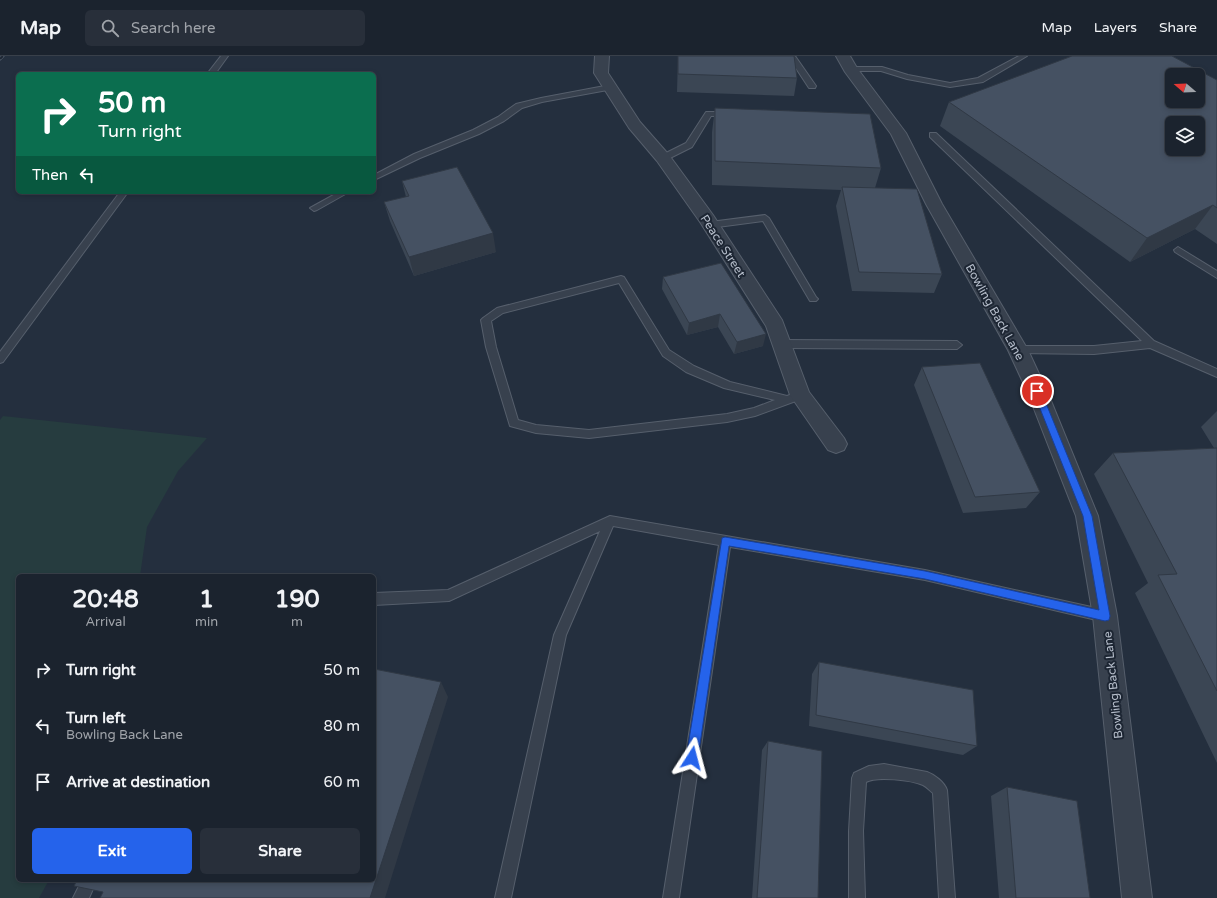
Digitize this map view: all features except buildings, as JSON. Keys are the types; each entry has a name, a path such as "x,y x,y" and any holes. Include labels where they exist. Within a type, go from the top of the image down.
{"street":[{"name":"Peace Street","path":"602,56 601,73 634,125 663,158 710,225 774,325 782,344 794,398 836,444"},
{"name":"Bowling Back Lane","path":"847,63 898,133 934,204 1018,350 1037,391 1088,516 1105,616 1137,898"}],"lane":[{"path":"213,72 225,56"},
{"path":"791,56 812,86"},
{"path":"847,63 882,69 907,77 950,85 980,80 1024,56"},
{"path":"376,177 417,156 476,132 501,119 519,106 541,100 610,87"},
{"path":"663,158 689,146 709,114 733,114"},
{"path":"933,135 1151,344 1217,373"},
{"path":"0,359 123,194"},
{"path":"314,208 341,194"},
{"path":"710,225 765,218 813,299"},
{"path":"1178,250 1217,275"},
{"path":"621,279 666,353 690,369 728,385 794,398 755,412 728,418 589,434 536,429 514,424 491,347 486,320 500,310 621,279"},
{"path":"782,344 957,345"},
{"path":"1018,350 1094,350 1151,344"},
{"path":"376,599 449,595 610,521 925,575 1105,616"},
{"path":"503,898 560,635 610,521"},
{"path":"671,898 725,541"},
{"path":"857,898 856,831 859,778 869,773 884,771 927,779 940,790 947,898"},
{"path":"81,898 89,882"}],"green space":[{"path":"3,416 207,438 178,471 147,527 140,574 16,574 16,882 48,882 39,898 0,898 0,420"}],"railway":[{"path":"0,59 3,56"}],"route":[{"path":"692,758 725,541 925,575 1105,616 1088,516 1037,391"}]}
